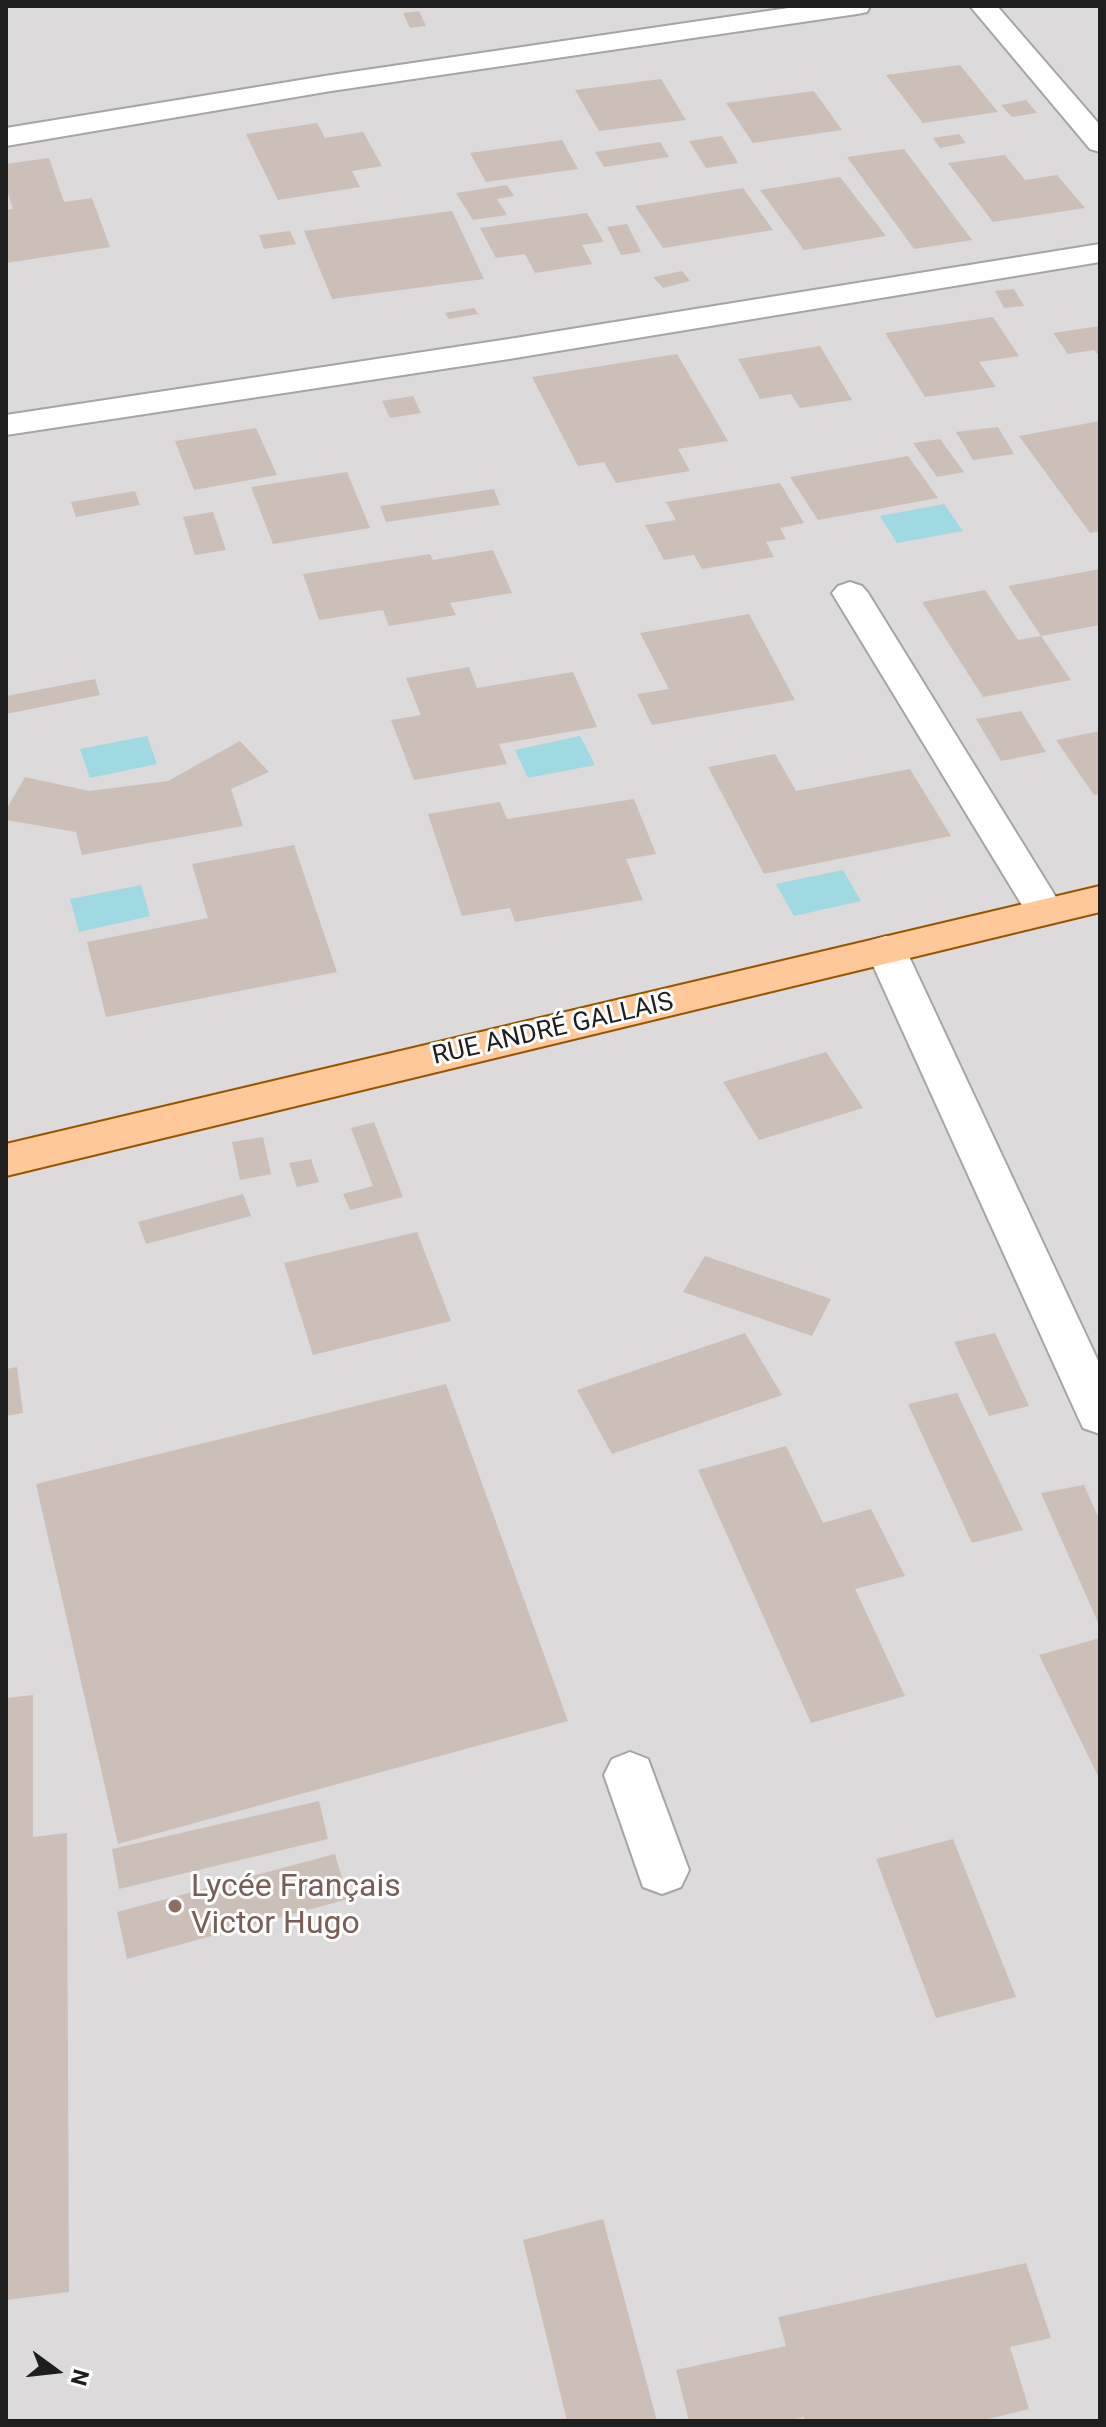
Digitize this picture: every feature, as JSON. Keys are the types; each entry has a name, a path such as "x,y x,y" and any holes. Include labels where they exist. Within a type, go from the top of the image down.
{"main road":[{"name":"RUE ANDRÉ GALLAIS","path":"6,1160 1100,899"}],"street":[{"path":"6,137 331,83 857,6"},
{"path":"983,6 1100,143"},
{"path":"6,425 509,349 1100,253"},
{"path":"850,593 1045,911"},
{"path":"886,950 1100,1415"},
{"path":"630,1775 662,1870"}],"shaded area":[{"path":"6,6 1100,6 1100,2421 6,2421"}],"water":[{"path":"944,504 963,531 897,543 880,516"},
{"path":"147,736 157,764 90,778 80,749"},
{"path":"580,736 595,765 528,778 515,750"},
{"path":"843,870 861,901 794,916 776,884"},
{"path":"141,885 150,916 79,932 70,899"}],"building":[{"path":"419,11 426,26 410,28 403,13"},
{"path":"960,65 998,112 923,123 886,75"},
{"path":"661,79 686,120 599,131 575,90"},
{"path":"814,91 842,130 753,143 726,103"},
{"path":"1026,100 1037,113 1012,117 1001,105"},
{"path":"317,123 325,138 363,132 382,166 352,171 360,187 278,200 246,134"},
{"path":"959,134 966,143 940,148 933,138"},
{"path":"722,136 738,163 706,168 689,141"},
{"path":"562,140 578,169 486,182 470,153"},
{"path":"660,142 669,157 604,167 595,152"},
{"path":"904,149 972,240 914,249 847,157"},
{"path":"1005,155 1025,180 1057,175 1085,208 993,222 948,163"},
{"path":"49,158 64,202 92,198 110,247 6,263 6,210 13,209 6,187 6,164"},
{"path":"840,177 886,236 804,250 760,190"},
{"path":"507,185 514,196 497,199 507,215 473,220 456,193"},
{"path":"743,188 773,230 663,248 635,206"},
{"path":"452,211 484,279 332,299 304,231"},
{"path":"587,213 604,242 582,245 592,264 535,273 525,254 496,258 480,228"},
{"path":"627,224 641,252 621,255 607,227"},
{"path":"290,231 296,244 264,249 259,235"},
{"path":"682,271 690,281 663,288 653,277"},
{"path":"1014,289 1024,306 1004,308 995,291"},
{"path":"474,308 478,314 449,319 445,313"},
{"path":"993,317 1019,356 979,362 996,387 925,397 885,333"},
{"path":"1100,326 1100,357 1094,350 1068,354 1053,333"},
{"path":"820,346 852,400 800,408 791,394 760,399 738,359"},
{"path":"677,354 728,441 678,449 690,471 616,483 604,462 578,466 532,377"},
{"path":"413,396 421,413 390,418 382,401"},
{"path":"1100,421 1100,531 1090,533 1019,436"},
{"path":"998,427 1014,454 973,460 956,432"},
{"path":"256,428 277,475 194,490 175,441"},
{"path":"940,439 964,472 937,477 913,443"},
{"path":"908,456 938,498 818,520 790,477"},
{"path":"347,472 370,528 273,544 251,487"},
{"path":"780,483 804,523 780,528 786,539 766,542 774,557 702,569 694,555 664,560 645,525 676,520 666,502"},
{"path":"494,489 500,505 386,522 380,506"},
{"path":"135,491 140,505 76,517 71,502"},
{"path":"213,512 226,550 195,555 183,517"},
{"path":"493,550 512,593 450,603 456,615 389,626 383,610 319,620 303,574 430,554 433,560"},
{"path":"1100,569 1100,625 1041,636 1008,586"},
{"path":"985,590 1018,640 1041,636 1071,680 983,697 922,602"},
{"path":"749,614 795,700 652,725 637,694 669,689 640,633"},
{"path":"469,667 477,688 573,672 597,727 499,744 507,764 414,780 391,720 421,715 406,678"},
{"path":"95,679 100,695 6,714 6,696"},
{"path":"1021,711 1046,752 1001,761 976,719"},
{"path":"1100,731 1100,794 1094,795 1056,740"},
{"path":"240,741 269,772 231,789 243,826 82,855 76,832 6,820 6,810 25,777 89,791 168,781"},
{"path":"775,754 796,791 910,769 951,836 764,874 708,767"},
{"path":"634,799 656,854 626,859 643,900 515,922 510,908 462,916 428,814 500,802 507,819"},
{"path":"294,845 337,972 106,1017 87,942 208,918 192,864"},
{"path":"826,1052 863,1108 759,1140 723,1082"},
{"path":"374,1122 403,1197 350,1210 343,1194 373,1186 351,1128"},
{"path":"263,1137 271,1174 240,1180 232,1142"},
{"path":"311,1159 319,1182 297,1187 289,1163"},
{"path":"243,1194 251,1216 146,1244 138,1222"},
{"path":"417,1232 451,1321 313,1355 284,1263"},
{"path":"705,1256 831,1299 812,1336 683,1292"},
{"path":"745,1333 782,1395 612,1454 577,1390"},
{"path":"995,1333 1029,1406 989,1416 954,1342"},
{"path":"17,1367 23,1413 6,1416 6,1369"},
{"path":"446,1384 568,1721 118,1844 36,1484"},
{"path":"957,1393 1023,1530 972,1543 908,1404"},
{"path":"786,1446 823,1523 871,1509 905,1576 855,1589 905,1696 811,1723 698,1470"},
{"path":"1084,1485 1100,1521 1100,1627 1041,1493"},
{"path":"1100,1638 1100,1780 1039,1655"},
{"path":"33,1695 33,1837 67,1833 69,2292 6,2300 6,1698"},
{"path":"319,1801 328,1839 119,1889 112,1849"},
{"path":"953,1839 1016,1997 936,2018 876,1859"},
{"path":"335,1854 348,1899 127,1959 117,1912"},
{"path":"603,2219 657,2421 567,2421 523,2240"},
{"path":"1026,2263 1051,2338 1010,2347 1029,2409 980,2421 805,2421 804,2417 787,2421 689,2421 676,2370 786,2346 778,2317"}],"place":[{"name":"Lycée Français Victor Hugo","path":"175,1906"}]}
